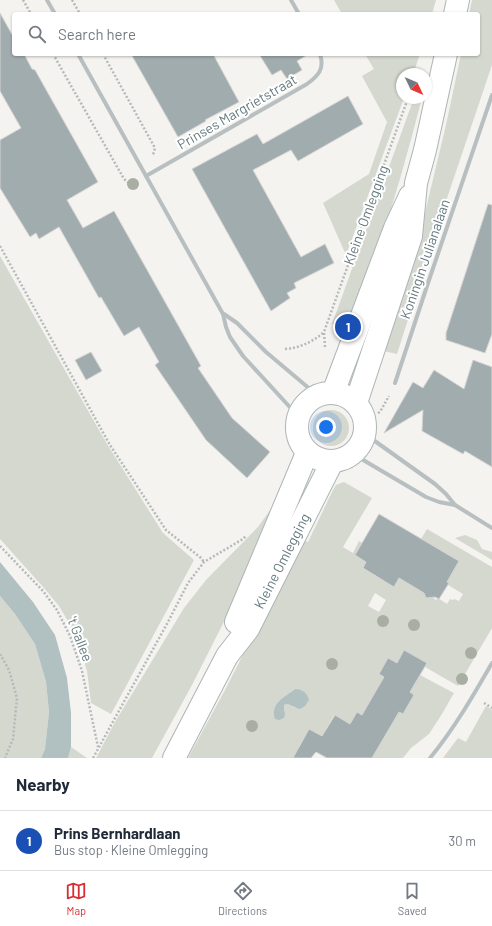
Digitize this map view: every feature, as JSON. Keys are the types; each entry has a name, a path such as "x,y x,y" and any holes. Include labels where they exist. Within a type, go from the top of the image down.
{"street":[{"path":"47,0 54,12"},
{"path":"291,0 298,12"},
{"path":"455,12 458,0"},
{"path":"79,56 223,314 230,337 243,356 298,416"},
{"name":"Prinses Margrietstraat","path":"146,176 307,84 315,78 321,69 323,61 321,56"},
{"path":"446,56 416,184 411,236 362,419 364,438 360,446 353,454 343,460 332,462 321,461 307,453 297,436 296,426 298,416 303,407 310,400 325,394 340,394 346,396 362,419 446,494 455,506"},
{"name":"Koningin Julianalaan","path":"395,383 492,95"},
{"path":"325,394 395,228 416,184"},
{"path":"223,314 236,323 266,352 325,394"},
{"name":"Kleine Omlegging","path":"227,656 235,624 307,453"},
{"path":"353,454 426,497 455,506 492,528"},
{"name":"Kleine Omlegging","path":"174,758 227,656 248,629 332,462"},
{"path":"430,758 471,700 492,663"}],"path":[{"path":"23,0 30,12"},
{"path":"72,0 79,12"},
{"path":"54,56 124,179"},
{"path":"104,56 155,148"},
{"name":"Kleine Omlegging","path":"325,351 324,332 406,104"},
{"path":"0,246 110,445 166,530 204,562"},
{"path":"281,348 286,349 303,346 313,341 324,332"},
{"path":"362,419 380,412 395,383"},
{"path":"93,758 188,583 204,562 243,539 248,534"},
{"name":"'t Gallee","path":"0,546 43,591 57,610 70,636 82,671 98,748"},
{"path":"0,654 9,670 17,698 13,740 5,758"}],"shaded area":[{"path":"334,0 436,0 433,12 341,12"},
{"path":"472,0 492,0 492,65 442,213 397,354 379,350 424,217 461,56 480,56 480,12 469,12"},
{"path":"366,56 419,56 415,68 396,68 396,104 402,104 346,255 323,203 369,174 387,122 362,76 374,69"},
{"path":"412,104 420,104 391,210 355,320 347,317 344,327 332,324"},
{"path":"0,256 107,444 163,533 194,560 111,714 91,703 87,671 75,633 59,606 0,539"},
{"path":"335,410 344,415 348,421 348,435 344,441 335,446 327,446 318,441 314,435 313,424 318,415 324,411"},
{"path":"344,482 372,498 343,547 353,553 359,541 400,564 416,536 421,539 427,529 492,567 492,628 458,686 425,667 427,663 404,650 397,663 388,658 379,674 384,677 373,697 403,714 414,695 410,692 420,675 454,693 429,734 411,748 403,758 372,758 388,730 357,712 350,724 334,715 322,736 309,729 299,746 303,748 308,758 188,758 225,690 301,540 308,542 336,485","holes":["441,550 459,561 447,582 448,585 463,594 459,601 450,599 447,604 438,598 436,600 432,597 429,598 425,596 424,593 434,561","369,557 383,566 377,577 363,568","375,593 386,600 379,612 368,606","295,689 295,708 292,705 287,704 284,705 284,710 274,709 281,700"]},
{"path":"278,499 240,590 192,685 152,758 96,758 115,722 184,608 206,580 258,527"},
{"path":"465,535 477,540 482,549 492,552 492,560 455,538"},
{"path":"0,562 33,602 55,635 67,678 71,713 71,747 68,758 41,758 45,749 49,712 46,682 35,644 15,614 0,596"},
{"path":"0,596 15,614 35,644 46,682 49,712 45,749 41,758 0,758"},
{"path":"295,689 304,692 307,695 309,700 305,706 300,709 287,704 284,705 284,718 279,720 275,719 274,709 276,705"},
{"path":"486,706 492,710 492,758 443,758 458,738 466,742"},
{"path":"71,747 87,758 68,758"}],"building":[{"path":"0,13 12,34 12,56 25,56 32,69 35,70 98,182 67,200 83,228 114,211 201,366 198,368 232,418 270,452 247,478 206,440 155,365 159,362 139,327 124,336 101,297 99,298 59,227 39,239 36,233 30,237 0,188 0,140 21,128 0,91"},
{"path":"132,56 214,56 239,102 205,120 206,121 178,137"},
{"path":"260,56 306,56 297,61 302,70 287,79 281,70 272,75"},
{"path":"348,96 363,124 298,161 291,150 253,170 301,257 325,244 334,263 294,283 296,288 287,293 290,298 271,311 192,169 257,134 263,144"},
{"path":"488,204 492,205 492,334 485,353 446,340 446,333"},
{"path":"91,352 102,371 86,380 75,360"},
{"path":"473,360 492,367 492,467 465,451 463,454 422,431 423,410 384,433 413,382 423,388 434,370 464,389"},
{"path":"379,514 459,561 447,582 449,583 439,599 435,597 426,598 424,593 399,578 394,587 363,568 366,562 355,555"},
{"path":"404,650 427,663 410,692 414,695 403,714 399,712 372,758 327,758 316,752 311,758 293,758 309,729 322,736 335,715 350,724 357,712 362,715 384,677 379,674 388,658 397,663"}],"place":[{"name":"Prins Bernhardlaan","path":"348,327"}]}
